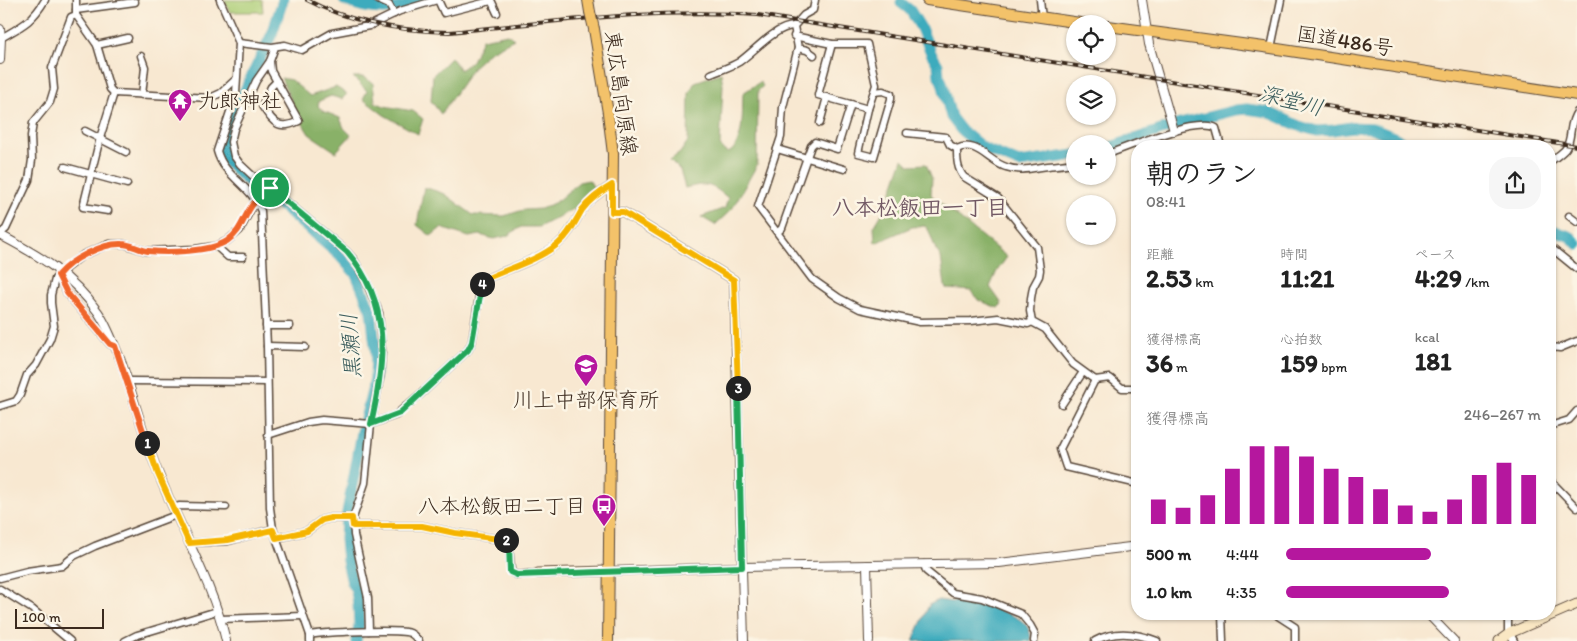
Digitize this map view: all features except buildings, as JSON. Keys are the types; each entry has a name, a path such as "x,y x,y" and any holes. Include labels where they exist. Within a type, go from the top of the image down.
{"main road":[{"name":"東広島向原線","path":"588,0 608,113 612,154 608,641"},
{"path":"927,0 1066,21"},
{"name":"国道486号","path":"1116,27 1271,48 1577,95"},
{"path":"538,573 608,571"},
{"path":"1556,615 1577,604"},
{"path":"1498,641 1512,637 1545,620"}],"street":[{"path":"1,38 30,21 44,0"},
{"path":"76,0 76,12 97,45 110,89 114,93 210,98 221,94 236,80"},
{"path":"220,0 239,43 236,94 217,151 218,157 231,175 258,199 261,211 267,346 270,508 273,530 310,638 354,632 407,633 419,641"},
{"path":"378,0 392,10"},
{"path":"239,43 273,47 285,45 302,50 332,33 369,26 392,10 437,0 444,13 491,0 497,13"},
{"path":"711,74 738,63 776,32 794,26 804,15 813,10 815,0"},
{"path":"1040,0 1042,18"},
{"path":"1142,0 1148,32 1147,37 1173,128"},
{"path":"1271,48 1281,0"},
{"path":"135,2 76,12 71,17 52,68 54,89 50,102 33,123 31,136 32,160 29,180 6,229 0,235 46,260 77,287 99,313 115,346 128,381 158,474 219,615 226,641"},
{"path":"794,26 794,36 798,48 783,107 781,137 758,207 812,279 839,298 860,309 920,322 998,318 1028,324 1032,322 1044,329 1064,355 1083,372 1095,380 1110,378 1122,388 1131,388"},
{"path":"0,29 0,60"},
{"path":"794,36 832,44 866,44 876,85 868,109 858,153 874,157 891,99 890,94 883,91 874,92"},
{"path":"97,45 128,38"},
{"path":"832,44 818,95 868,109"},
{"path":"273,47 270,61 271,71 277,81 299,121 279,126 273,122 262,106 271,88 277,81"},
{"path":"798,48 807,50 814,55"},
{"path":"141,56 145,67 142,95"},
{"path":"270,61 256,81 234,129 232,142 234,156 240,164 269,189 347,252 354,260 367,283 379,313 382,351 380,377 371,424 365,483 352,518 368,598 368,632"},
{"path":"108,211 83,207 90,174 114,93"},
{"path":"820,123 827,98"},
{"path":"778,232 782,228 811,146 815,142 837,149 851,104"},
{"path":"1556,157 1566,148 1572,120 1577,112"},
{"path":"1143,140 1173,128 1214,126 1219,140"},
{"path":"85,131 126,152"},
{"path":"908,133 946,137 950,145 958,149 972,147 980,150 1000,165 1024,170 1066,163"},
{"path":"1116,151 1131,145"},
{"path":"777,149 844,169"},
{"path":"958,149 957,158 960,172 998,198 1037,247 1040,270 1031,298 1030,311 1032,322"},
{"path":"65,167 127,184"},
{"path":"268,435 308,422 322,420 371,424 400,413 468,350 472,342 481,284 488,278 544,254 558,244 596,194 612,185"},
{"path":"0,406 16,401 27,375 36,364 50,338 54,326 51,303 52,295 55,279 60,273 84,256 109,244 124,244 146,251 216,246 227,241 240,230 253,205 269,189"},
{"path":"612,212 623,212 734,280 744,641"},
{"path":"1569,216 1577,222"},
{"path":"216,246 228,257 243,257"},
{"path":"1556,252 1577,269"},
{"path":"60,273 67,293 74,303 110,344 115,346"},
{"path":"266,326 290,326"},
{"path":"1556,348 1577,342"},
{"path":"267,346 305,347"},
{"path":"1062,404 1083,372"},
{"path":"1095,380 1060,449 1066,467 1131,482"},
{"path":"128,381 267,382"},
{"path":"1556,424 1569,420 1577,411"},
{"path":"1556,486 1577,508"},
{"path":"0,578 27,571 62,566 74,556 175,512 179,506 226,507"},
{"path":"276,538 307,531 322,520 352,518"},
{"path":"353,526 422,526 506,540 509,545 510,572 517,575 538,573"},
{"path":"189,543 228,540 273,530"},
{"path":"608,571 999,563 1131,547"},
{"path":"924,564 926,571 953,593 982,598 1021,614 1030,625 1034,634 1034,641"},
{"path":"867,565 868,641"},
{"path":"0,589 32,609 70,641"},
{"path":"125,641 137,635 219,615 303,616"},
{"path":"1222,620 1223,641"},
{"path":"1284,620 1295,627 1294,641"},
{"path":"1434,620 1454,641"},
{"path":"1508,620 1508,630 1512,637"},
{"path":"1095,641 1124,633 1157,641"}],"green space":[{"path":"224,0 262,0 263,12 230,12"},
{"path":"508,34 514,39 489,52 474,66 441,114 431,101 433,75 451,57 460,70 472,61 482,39"},
{"path":"721,73 723,85 720,145 728,153 733,149 740,135 743,93 760,82 763,86 758,91 757,165 732,209 715,225 701,217 725,208 728,198 717,189 704,185 685,188 680,170 670,160 680,153 688,141 689,93 695,82"},
{"path":"353,77 363,77 373,83 375,102 384,106 413,111 423,119 418,134 384,115 363,99 367,91"},
{"path":"281,78 291,80 310,96 336,87 347,94 342,99 331,96 319,101 318,106 323,111 340,118 344,128 351,135 336,152 309,134 298,116"},
{"path":"903,159 909,165 926,164 932,178 931,195 1007,257 997,271 990,287 1002,304 998,308 978,300 972,291 948,289 945,286 941,257 925,226 912,227 875,243 874,227 887,205"},
{"path":"589,180 596,191 581,205 539,227 521,227 507,236 494,239 480,235 469,237 441,228 431,236 417,225 424,187 445,194 473,215 504,216 523,210 541,209 556,202 579,182"}],"water":[{"path":"969,599 1021,620 1028,628 1031,641 913,641 929,605 938,600 953,602"}],"waterway":[{"name":"黒瀬川","path":"283,0 272,34 229,123 222,144 223,153 228,163 245,179 283,207 339,255 356,274 371,311 376,355 375,379 363,427 346,518 345,539 347,561 358,603 359,625 356,641"},
{"name":"深堂川","path":"344,0 353,4 382,9 402,7 421,0"},
{"name":"深堂川","path":"901,3 910,10 921,28 938,65 939,76 951,117 961,130 983,148 1019,163 1066,156"},
{"name":"深堂川","path":"1132,140 1176,125 1247,109 1268,112 1299,126 1317,131 1351,127 1372,128 1399,140"},
{"name":"深堂川","path":"1116,145 1131,140"},
{"name":"深堂川","path":"1556,231 1571,237 1577,244"}],"railway":[{"path":"307,0 341,15 358,20 394,28 449,32 603,17 681,13 758,15 1539,140"},
{"path":"1556,143 1577,146"}],"place":[{"name":"九郎神社","path":"180,122"},
{"name":"川上中部保育所","path":"586,387"},
{"name":"八本松飯田二丁目","path":"604,527"}],"district":[{"name":"八本松飯田一丁目","path":"920,207"}],"route":[{"path":"612,185 612,212 623,212 730,276 735,284 742,567 517,575 510,572 509,545 506,540 422,526 353,526 352,518 322,520 307,531 276,538 273,530 228,540 189,543 158,474 115,346 110,344 74,303 58,275 84,256 109,244 124,244 146,251 175,251 216,246 227,241 240,230 253,205 270,188 347,252 354,260 367,283 379,313 382,351 377,397 371,424 400,413 468,350 472,342 481,284 488,278 544,254 558,244 596,194 612,185"}]}
